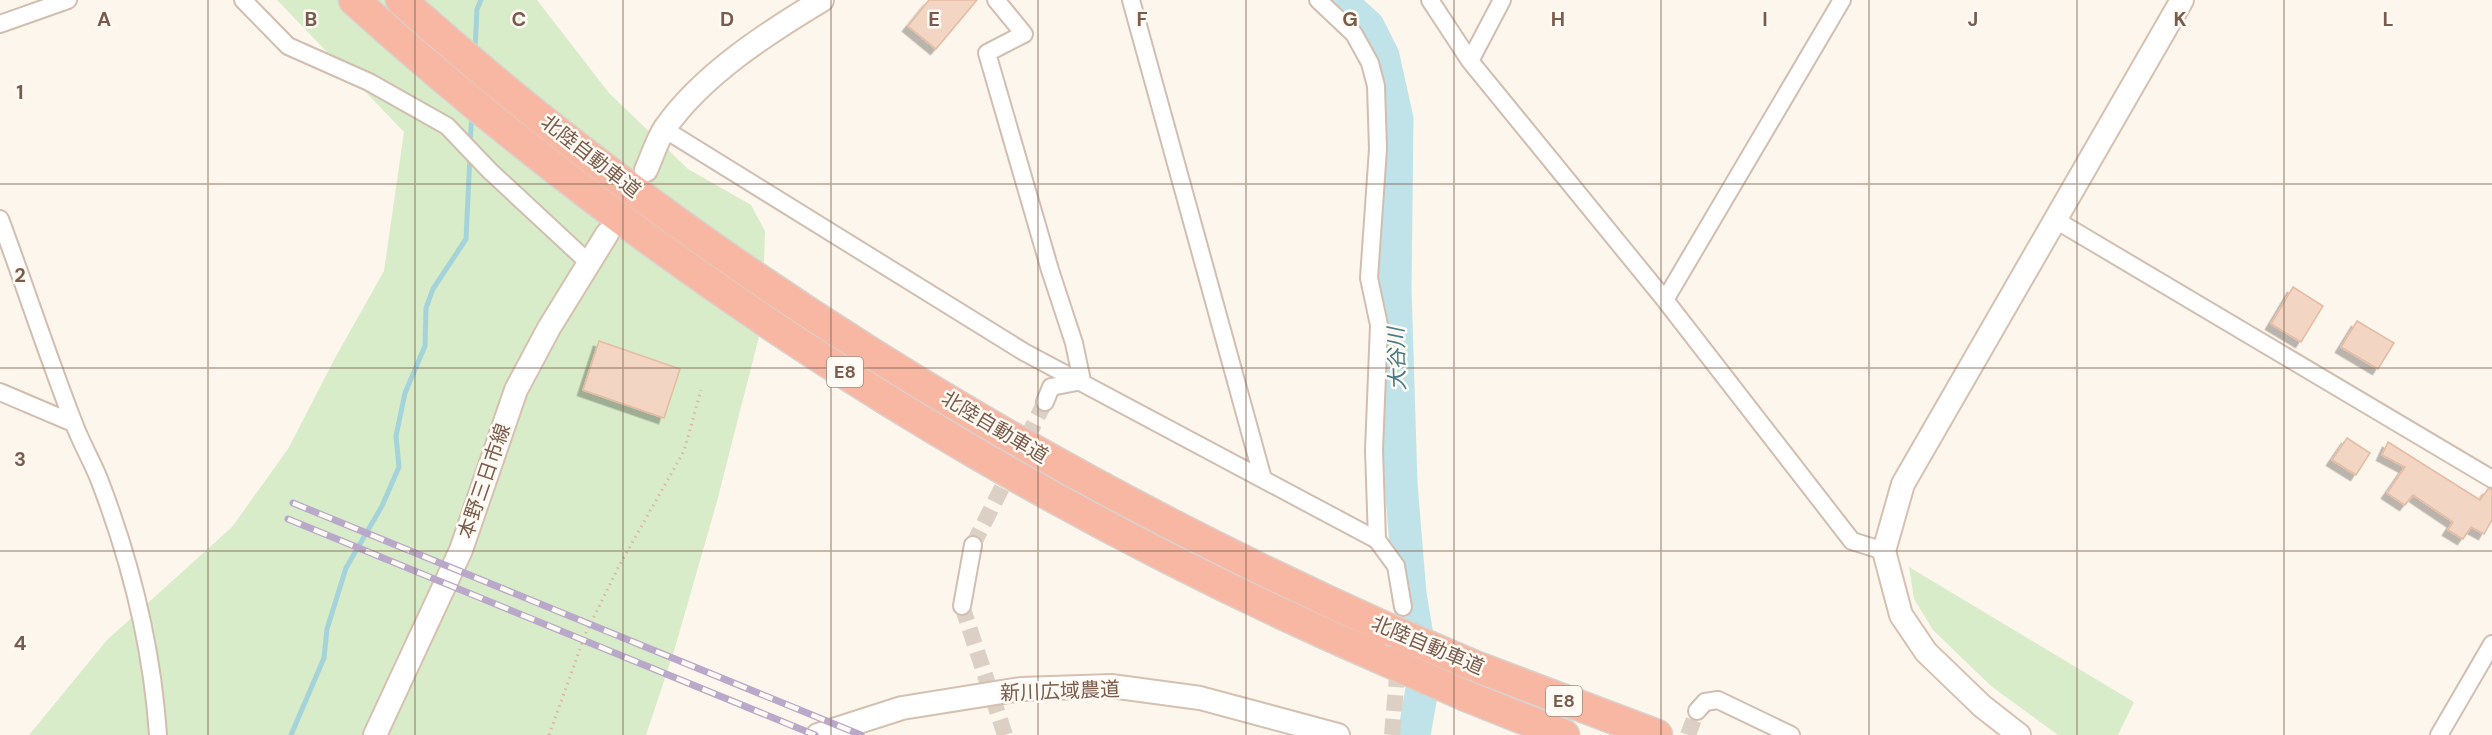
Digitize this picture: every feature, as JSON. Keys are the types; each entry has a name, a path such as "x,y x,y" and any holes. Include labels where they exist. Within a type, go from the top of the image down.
{"highway":[{"name":"北陸自動車道","path":"354,0 508,132 631,226 753,312 887,398 1030,484 1170,559 1308,626 1466,696 1564,735"},
{"name":"北陸自動車道","path":"401,0 530,109 651,203 795,303 917,381 1043,456 1181,530 1397,618 1472,665 1658,735"}],"street":[{"path":"0,24 68,0"},
{"path":"243,0 288,46 369,82 447,126 490,171 589,263"},
{"path":"646,171 664,129 707,82 772,30 822,0"},
{"path":"996,0 1024,34 987,53 1050,270 1074,343 1082,381"},
{"path":"1131,0 1263,479"},
{"path":"1318,0 1354,34 1370,63 1376,86 1378,149 1369,278 1379,325 1374,450 1377,540"},
{"path":"1430,0 1470,61 1665,300 1852,541 1884,551"},
{"path":"1470,61 1502,0"},
{"path":"1665,300 1842,0"},
{"path":"2019,735 1982,706 1926,652 1901,615 1884,551 1903,484 2182,0"},
{"path":"664,129 1024,352 1377,540 1396,566 1397,618"},
{"path":"0,219 74,423 98,478 129,570 147,633 155,684 158,735"},
{"path":"2054,219 2492,479"},
{"name":"本野三日市線","path":"375,735 461,550 516,390 549,328 607,234"},
{"path":"1045,402 1051,387 1082,381"},
{"path":"0,392 74,423"},
{"path":"962,606 973,545"},
{"path":"2439,735 2492,644"},
{"name":"新川広域農道","path":"818,735 902,708 1021,689 1111,686 1200,698 1338,735"},
{"path":"1697,711 1705,702 1718,700 1791,735"}],"path":[{"path":"549,735 585,635 618,568 684,451 701,390"}],"green space":[{"path":"277,0 537,0 609,93 688,169 751,205 765,231 762,325 716,505 674,651 646,735 29,735 107,640 232,527 288,449 335,358 384,271 404,132"},
{"path":"1909,567 2134,702 2118,735 2058,735 1991,686 1933,630 1914,599"}],"building":[{"path":"929,0 977,0 936,49 908,26"},
{"path":"2293,287 2323,306 2301,342 2271,324"},
{"path":"2357,321 2394,343 2378,369 2341,347"},
{"path":"599,341 680,369 664,418 583,390"},
{"path":"2347,438 2370,453 2356,475 2332,460"},
{"path":"2388,442 2480,500 2488,489 2492,489 2492,520 2484,534 2471,527 2463,539 2448,530 2453,522 2413,495 2405,505 2387,493 2405,467 2382,455"}],"waterway":[{"path":"475,50 477,9 481,0"},
{"name":"大谷川","path":"1339,0 1368,26 1383,56 1397,119 1395,288 1401,484 1410,594 1424,678 1414,735"},
{"path":"470,143 472,113"},
{"path":"291,735 324,658 327,629 346,568 382,506 399,467 396,436 405,393 425,346 426,308 433,289 466,239 470,155"}],"tunnel":[{"path":"973,545 1045,402"},
{"path":"962,606 1005,735"},
{"path":"1392,735 1403,607"},
{"path":"1688,735 1697,711"}],"railway":[{"path":"293,503 861,735"},
{"path":"288,519 815,735"}]}
